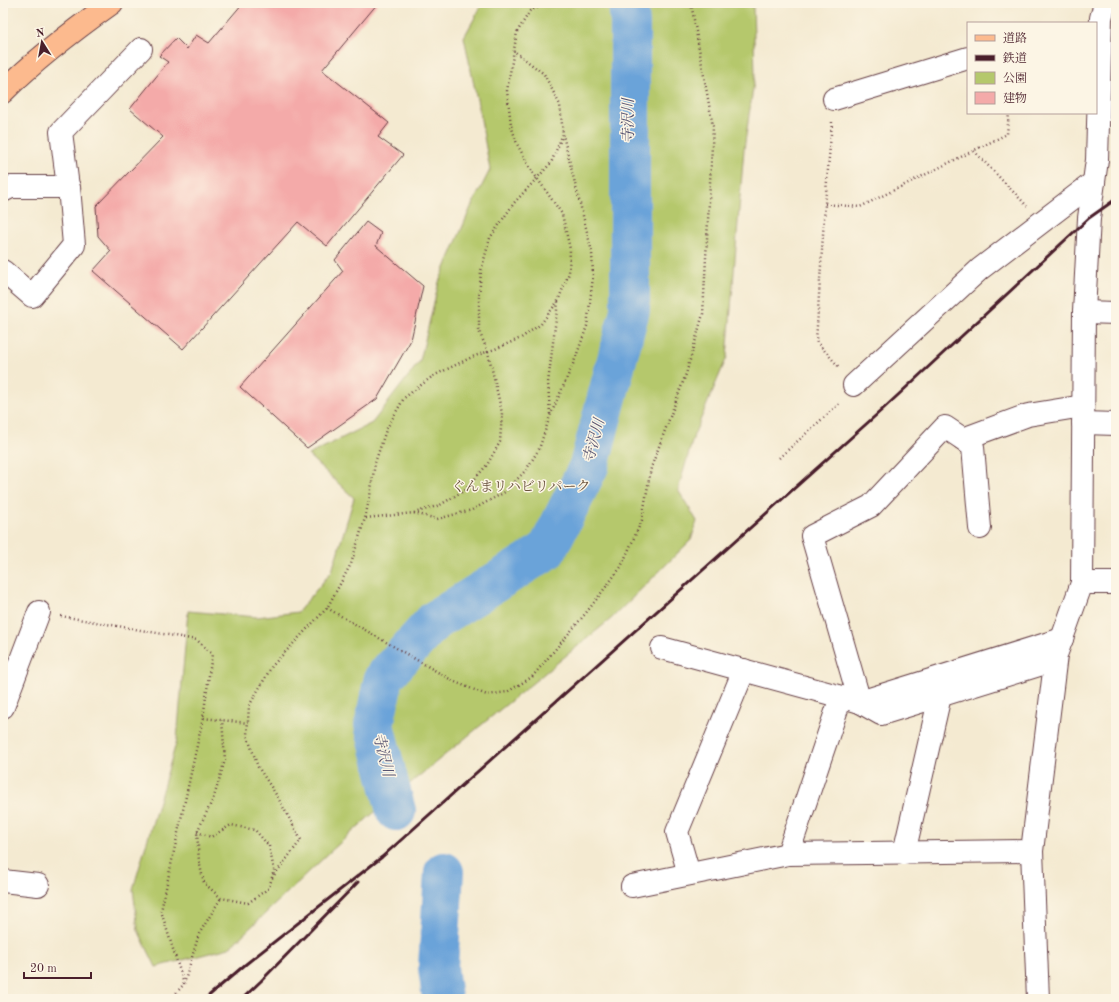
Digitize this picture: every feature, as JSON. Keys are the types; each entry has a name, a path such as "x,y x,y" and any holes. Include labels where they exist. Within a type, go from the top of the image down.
{"main road":[{"path":"3,92 28,68 112,3"}],"street":[{"path":"1038,999 1032,851 1055,660 1082,583 1084,312 1089,218 1097,160 1101,14"},
{"path":"3,271 32,296 74,245 69,187 61,132 141,49"},
{"path":"834,99 967,58"},
{"path":"854,385 980,269 1094,182"},
{"path":"3,191 11,187 68,187"},
{"path":"1084,312 1116,312"},
{"path":"963,439 1028,415 1083,415 1116,424"},
{"path":"788,854 850,700 812,536 871,506 945,427 973,447 980,528"},
{"path":"1082,583 1116,583"},
{"path":"3,707 7,684 39,612"},
{"path":"850,700 1062,639"},
{"path":"662,648 850,700 881,714 1055,660"},
{"path":"689,874 677,832 744,670"},
{"path":"904,852 940,696"},
{"path":"632,886 788,854 1032,851"},
{"path":"3,882 38,885"}],"path":[{"path":"548,3 530,11 517,32 507,91 511,125 517,144 537,178 562,214 570,248 569,273 558,301 548,382 550,416"},
{"path":"326,608 455,682 487,694 507,692 532,677 586,613 621,567 642,520 651,468 686,374 703,314 713,127 691,3"},
{"path":"414,513 437,519 472,510 505,492 526,470 539,449 550,416 574,362 587,326 593,277 592,252 563,134 560,105 544,74 514,51"},
{"path":"779,458 846,397 854,385 816,341 834,99"},
{"path":"825,204 860,207 1008,134 1009,114"},
{"path":"365,518 414,513 440,505 465,490 487,465 500,442 502,413 488,352 479,331 481,271 490,238 514,204 551,163 563,134"},
{"path":"974,151 1042,222"},
{"path":"272,878 301,840 277,796 258,768 247,735 249,706 272,666 326,608 351,564 365,518 375,463 386,430 404,398 433,376 472,357 521,338 541,324 558,301"},
{"path":"39,612 197,640 212,654 203,718 161,911 184,984"},
{"path":"203,718 248,723"},
{"path":"197,832 211,837 231,825 255,830 268,846 274,870 269,888 248,903 221,898 204,883 197,832 214,797 225,760 222,720"},
{"path":"171,999 184,984 199,934 221,898"}],"green space":[{"name":"ぐんまリハビリパーク","path":"483,3 753,3 755,75 744,149 727,357 694,435 678,490 697,521 691,540 612,618 369,817 229,948 156,967 138,930 133,889 177,740 188,611 257,617 298,612 332,571 354,498 308,455 372,423 420,361 439,282 471,207 490,170 464,37"}],"building":[{"path":"243,3 378,3 322,70 389,123 378,137 403,155 327,246 298,222 183,349 93,271 111,251 98,236 96,206 163,137 130,109 168,62 159,56 176,38 187,49 196,35 209,43"},
{"path":"366,222 381,233 376,246 423,286 411,340 377,399 307,448 240,387 343,271 335,260"}],"waterway":[{"name":"寺沢川","path":"396,811 374,725 384,677 434,621 547,550 589,466 630,310 630,23 628,3"},
{"name":"寺沢川","path":"442,999 438,967 444,872"}],"railway":[{"path":"205,999 246,964 382,857 883,409 1089,218 1116,199"},
{"path":"242,999 358,882"}]}
